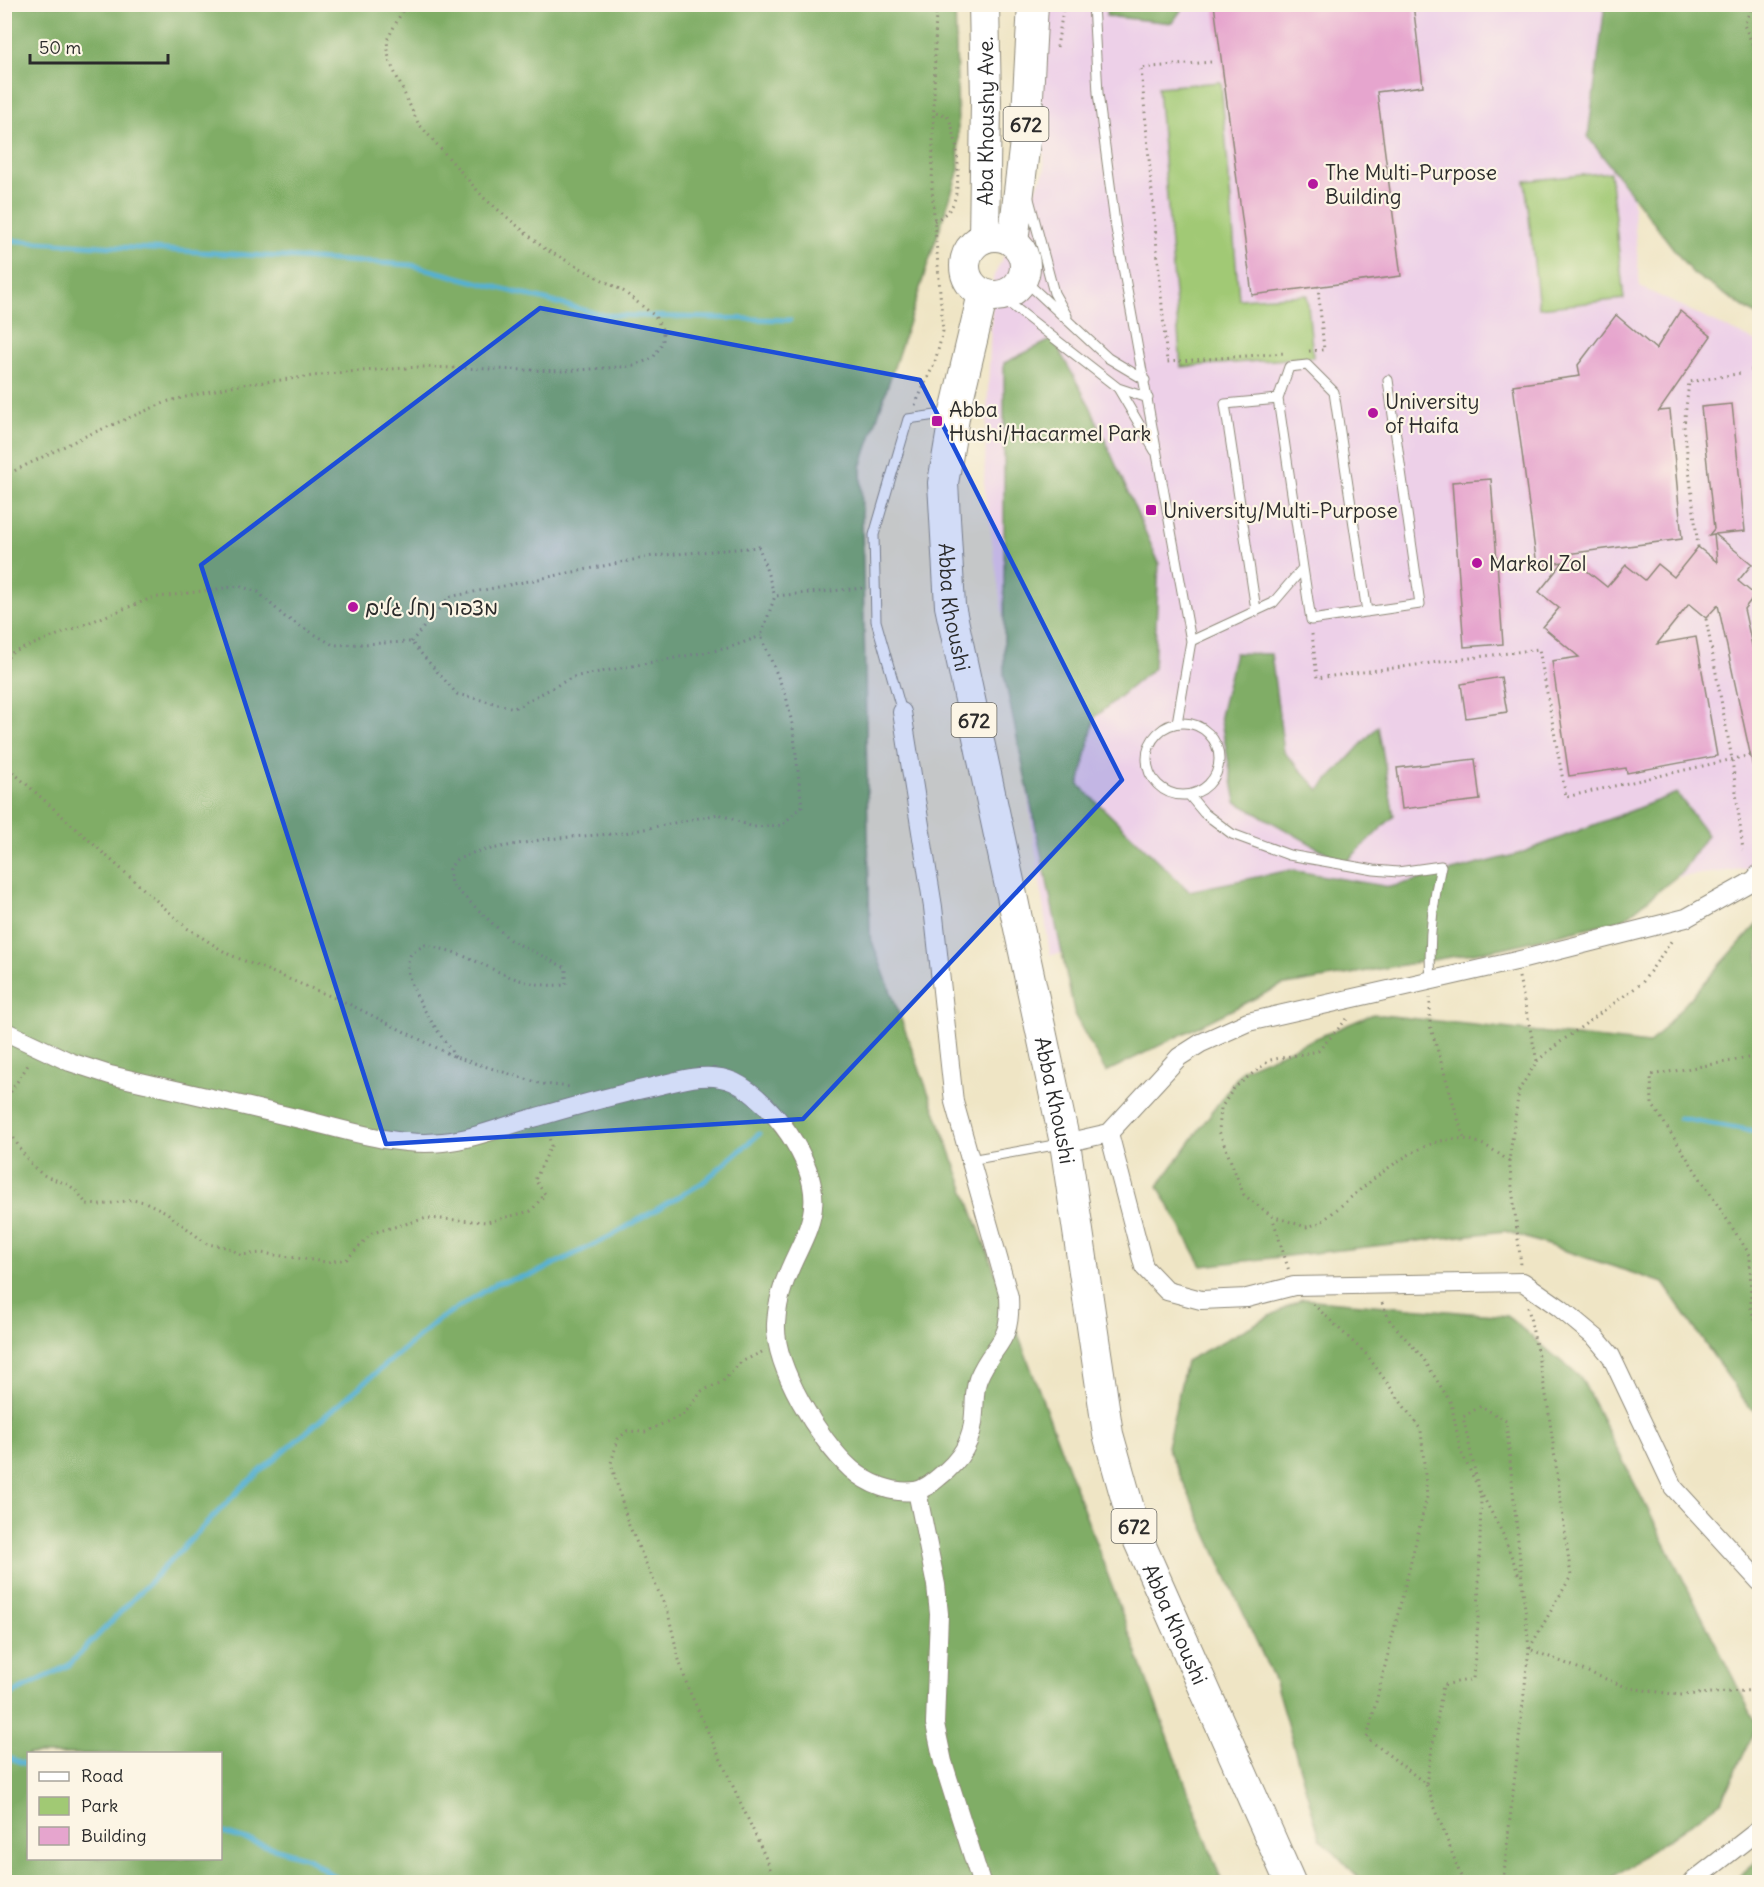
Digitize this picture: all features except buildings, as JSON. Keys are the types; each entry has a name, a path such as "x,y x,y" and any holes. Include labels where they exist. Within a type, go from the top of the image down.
{"main road":[{"name":"Aba Khoushy Ave.","path":"984,4 986,101 984,238"},
{"name":"Aba Khoushy Ave.","path":"1013,242 1019,175 1026,133 1034,4"},
{"path":"1002,289 969,282 964,265 970,249 984,238 999,236 1013,242"},
{"name":"672","path":"1002,289 1024,262 1019,248 1013,242"},
{"name":"Abba Khoushi","path":"1002,289 955,412 943,483 950,606 1065,1143 1108,1434 1137,1537 1290,1882"}],"street":[{"path":"4,1031 70,1062 110,1075 398,1142 448,1142 614,1095 691,1078 717,1077 736,1083 779,1120 806,1160 814,1195 811,1224 785,1285 776,1320 776,1344 798,1394 817,1426 849,1468 874,1484 896,1491 917,1491 951,1467 965,1450 972,1435 976,1382 1000,1346 1010,1316 1009,1297 954,1102 933,907 902,712"},
{"path":"1065,1143 1109,1133 1179,1057 1201,1042 1248,1022 1516,961 1686,918 1754,880 1760,873"},
{"path":"1109,1133 1144,1267 1167,1291 1202,1300 1247,1298 1294,1286 1523,1282 1560,1308 1596,1338 1611,1356 1673,1487 1760,1582"},
{"path":"917,1491 936,1585 939,1614 935,1724 944,1762 981,1882"},
{"path":"1692,1882 1760,1829"}],"lane":[{"path":"1093,4 1098,93 1115,223 1149,398 1191,641 1177,723"},
{"path":"1019,175 1029,199 1054,293 1071,324"},
{"path":"1002,289 1071,324 1108,358 1144,380"},
{"path":"1002,289 1118,388 1159,456"},
{"path":"1367,612 1334,392 1307,365 1290,367 1278,399 1311,620 1367,612 1420,604 1388,380"},
{"path":"1118,388 1149,398"},
{"path":"1256,610 1225,404 1278,399"},
{"path":"902,712 876,621 874,535 908,419 955,412"},
{"path":"1191,641 1274,603 1303,568"},
{"path":"1177,723 1200,726 1209,733 1220,753 1220,764 1210,784 1189,795 1177,795 1155,782 1147,758 1156,735 1165,727 1177,723"},
{"path":"1189,795 1204,813 1232,834 1289,855 1398,872 1441,866 1431,911 1428,950 1431,981"},
{"path":"970,1160 1065,1143"}],"path":[{"path":"4,476 81,438 169,401 232,386 346,372 420,367 564,371 633,366 653,358 663,342 663,331 655,316 623,291 544,249 484,198 418,123 389,60 387,40 406,4"},
{"path":"908,419 935,362 943,332 934,221 936,4"},
{"path":"1753,4 1744,25 1760,61"},
{"path":"1211,62 1141,68 1167,362 1291,352"},
{"path":"934,221 952,206 958,180 953,123 946,115 935,113"},
{"path":"1302,352 1324,350 1318,286"},
{"path":"1698,547 1684,426 1689,382 1758,371"},
{"path":"4,662 12,653 152,598 239,586 258,592 285,617 333,645 411,642 449,597 653,556 759,547 775,596 761,636 786,696 793,728 802,806 782,825 753,827 719,814 624,833 545,839 475,852 456,860 449,869 451,884 510,940 566,968 566,985 542,986 501,975 460,954 425,945 410,954 407,963 411,987 456,1057"},
{"path":"775,596 876,587"},
{"path":"1706,618 1732,759 1743,850"},
{"path":"1311,620 1317,678 1539,649 1566,796 1760,753"},
{"path":"411,642 457,694 514,708 573,677 728,648 761,636"},
{"path":"4,764 196,933 228,954 347,1003 456,1057 542,1084 614,1095"},
{"path":"1528,1649 1571,1576 1547,1400 1523,1282 1509,1161 1519,1090 1537,1061 1642,983 1686,918"},
{"path":"1516,961 1537,1061"},
{"path":"1431,981 1430,1025 1464,1139"},
{"path":"1353,998 1353,1012 1318,1051 1270,1059 1233,1088 1221,1108 1219,1131 1244,1195 1272,1216 1306,1227 1320,1223 1405,1157 1434,1142 1464,1139 1491,1149 1509,1161"},
{"path":"4,1102 39,1048"},
{"path":"1760,1056 1651,1075 1652,1104 1750,1255 1751,1309 1760,1334"},
{"path":"4,1123 37,1171 79,1191 86,1204 100,1205 132,1200 146,1202 166,1212 207,1244 227,1247 242,1255 261,1253 326,1262 347,1259 372,1233 428,1218 487,1222 531,1211 545,1194 535,1180 551,1146 545,1115"},
{"path":"1272,1216 1294,1286 1366,1355 1421,1430 1426,1497 1367,1738 1426,1784"},
{"path":"1384,1284 1380,1298 1390,1321 1423,1358 1451,1403 1461,1452 1502,1532 1522,1582"},
{"path":"774,1882 770,1865 688,1688 668,1613 628,1523 611,1458 618,1439 627,1431 645,1432 676,1419 690,1408 707,1387 722,1382 741,1362 776,1344"},
{"path":"1462,1882 1426,1784 1443,1685 1473,1679 1478,1622 1481,1499 1462,1417 1481,1406 1506,1421 1528,1649 1503,1882"},
{"path":"1528,1649 1629,1688 1680,1695 1760,1690"}],"highlighted area":[{"path":"540,308 920,380 1122,780 803,1119 386,1144 201,565"}],"shaded area":[{"name":"University of Haifa","path":"1031,5 1616,5 1640,287 1759,343 1759,867 1050,955 984,483 993,278 1045,170"}],"green space":[{"path":"1109,4 1185,5 1172,23 1106,16"},
{"path":"5,5 955,5 959,170 861,467 870,936 1222,1882 5,1882"},
{"path":"1605,5 1759,5 1759,317 1692,273 1588,137"},
{"path":"1221,82 1239,299 1307,295 1313,357 1181,367 1158,87"},
{"path":"1610,172 1624,299 1539,308 1525,181"},
{"path":"1053,339 1090,406 1159,563 1154,668 1095,717 1079,785 1189,891 1290,870 1390,887 1518,854 1677,793 1707,835 1682,872 1624,919 1503,948 1280,986 1106,1072 1075,1016 1004,675 1004,363"},
{"path":"1235,653 1271,654 1284,752 1319,790 1378,726 1394,816 1345,863 1236,802 1220,716"},
{"path":"1759,922 1759,1414 1749,1407 1663,1283 1505,1231 1202,1266 1158,1186 1243,1069 1373,1014 1649,1044"},
{"path":"1302,1299 1507,1316 1581,1378 1757,1725 1721,1802 1606,1882 1363,1882 1320,1838 1275,1682 1167,1447 1186,1361"},
{"path":"1759,1859 1759,1882 1732,1882"}],"waterway":[{"path":"4,240 411,265 603,315 790,320"},
{"path":"1679,1118 1760,1132"},
{"path":"4,1698 69,1665 244,1485 438,1320 497,1283 534,1274 611,1236 702,1183 759,1134"},
{"path":"4,1756 27,1765"},
{"path":"222,1833 308,1858 342,1882"}],"place":[{"name":"The Multi-Purpose Building","path":"1313,184"},
{"name":"University of Haifa","path":"1373,413"},
{"name":"Abba Hushi/Hacarmel Park","path":"937,421"},
{"name":"University/Multi-Purpose","path":"1151,510"},
{"name":"Markol Zol","path":"1477,563"},
{"name":"מצפור נחל גלים","path":"353,607"}]}
